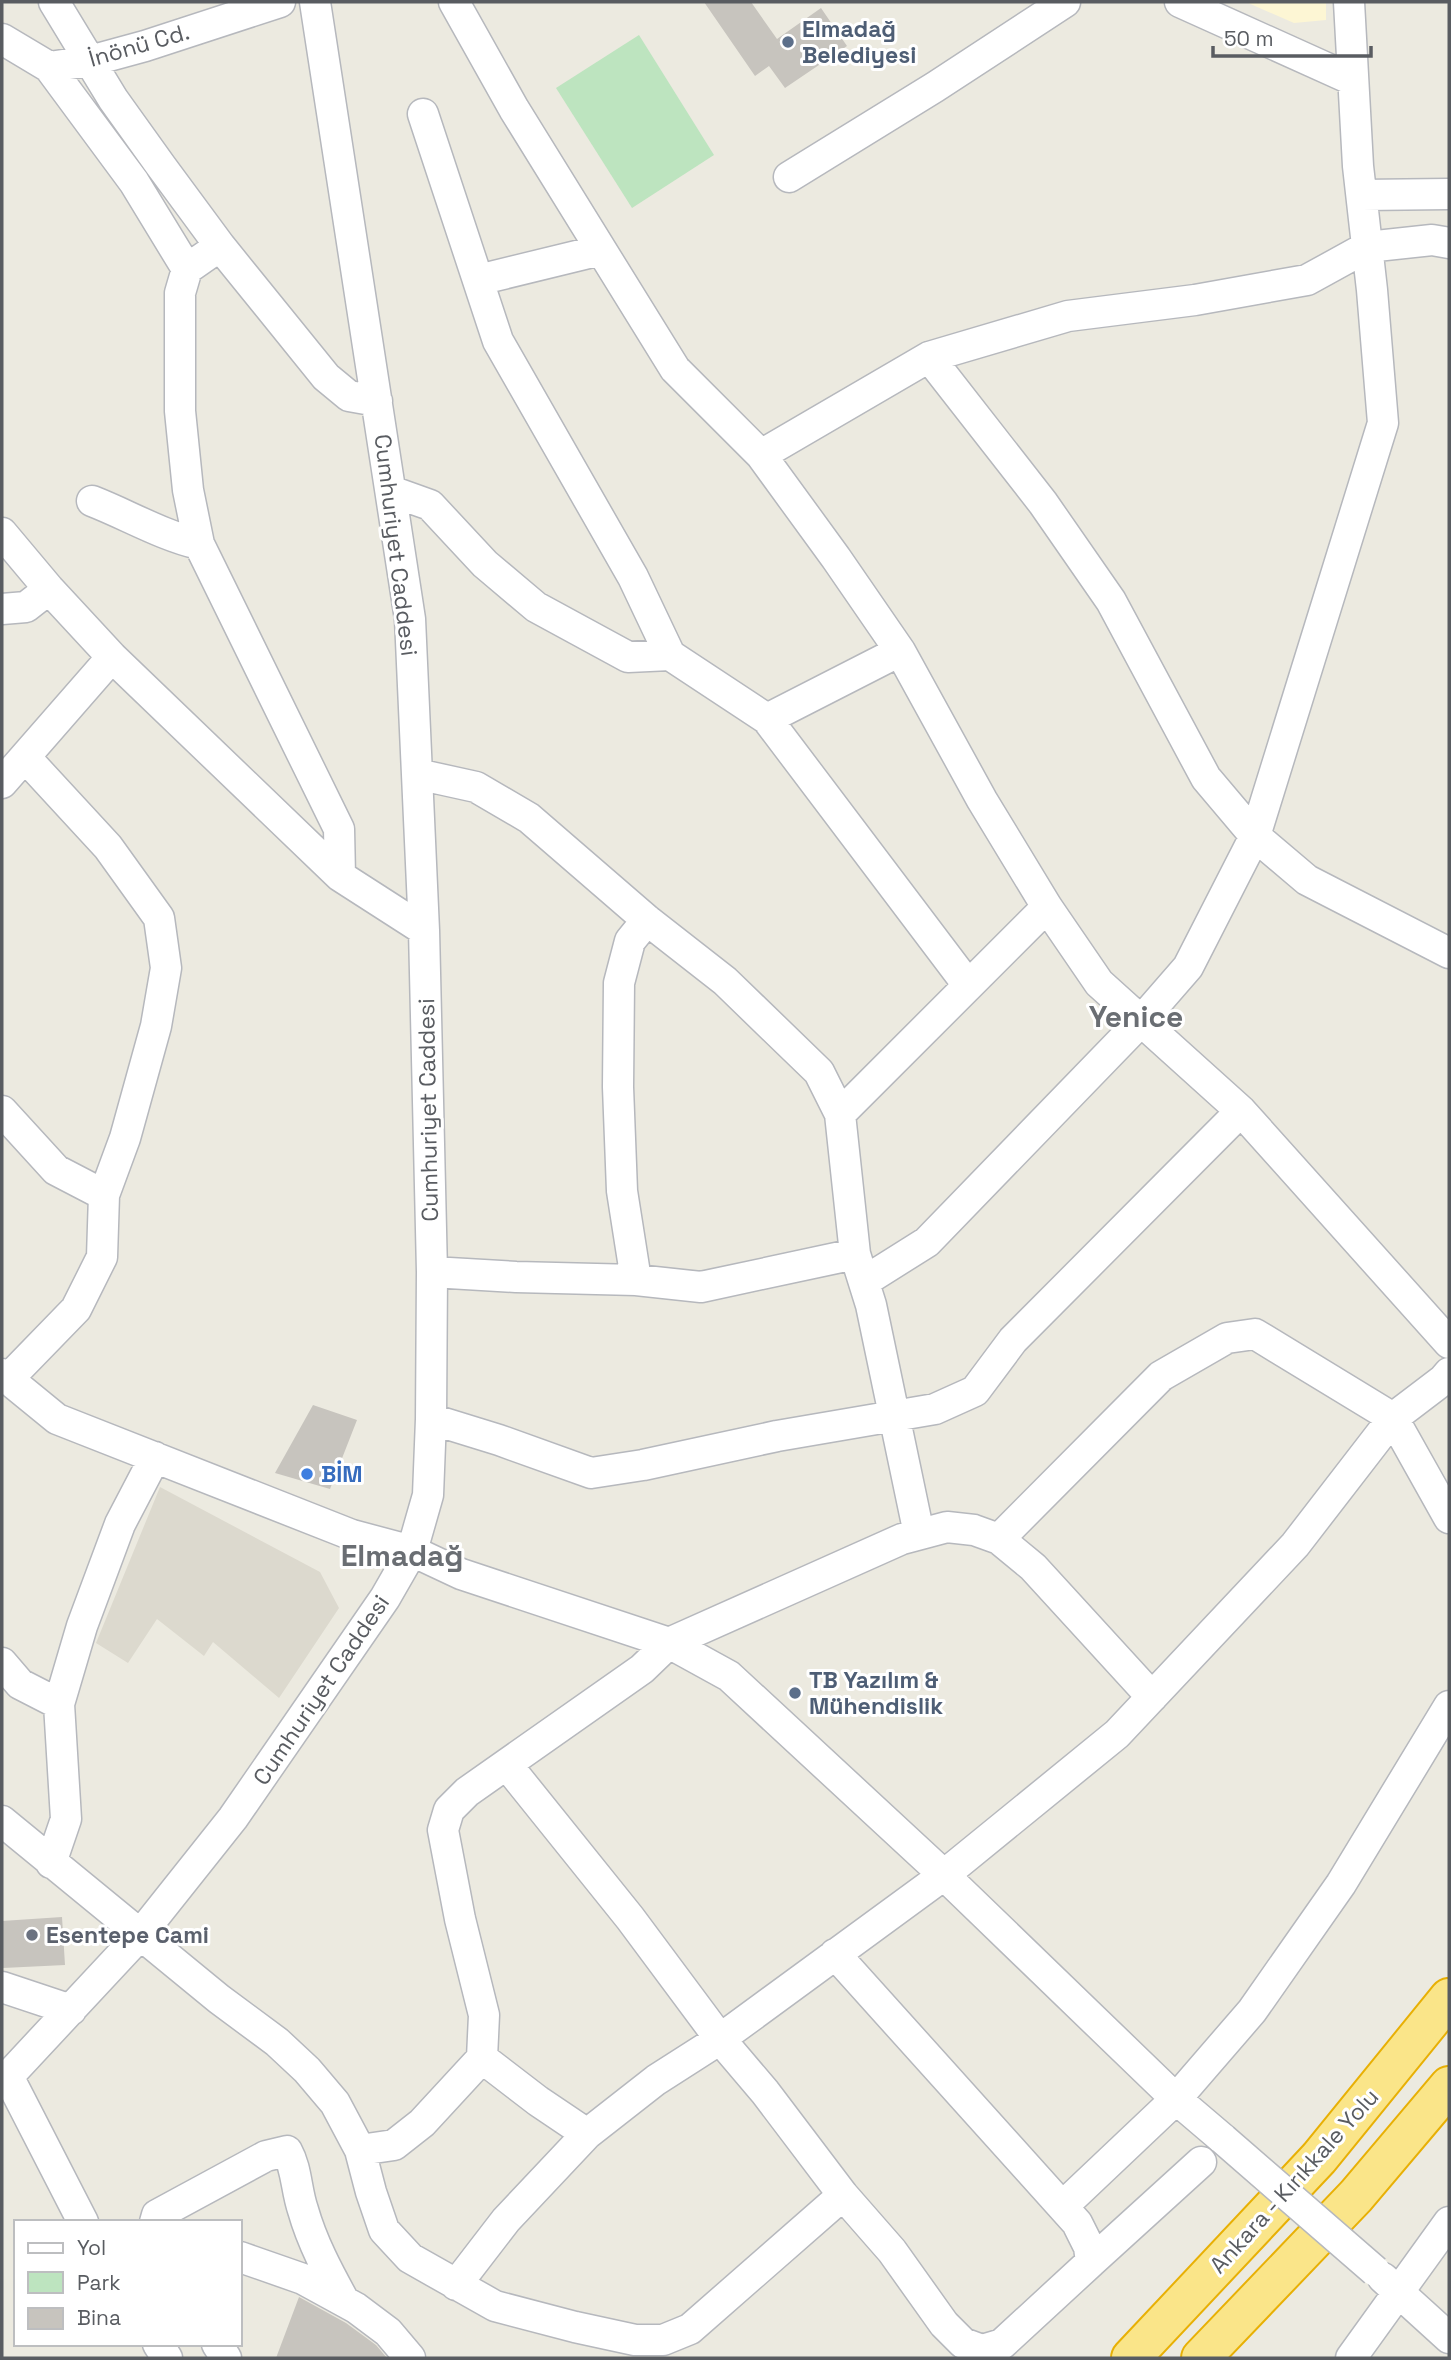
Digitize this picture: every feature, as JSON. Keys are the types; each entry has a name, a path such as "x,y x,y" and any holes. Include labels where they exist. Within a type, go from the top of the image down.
{"highway":[{"name":"Ankara - Kırıkkale Yolu","path":"1131,2358 1319,2158 1449,1998"},
{"path":"1201,2358 1356,2196 1449,2086"}],"street":[{"path":"54,2 113,99 220,246 326,377 349,396 377,401"},
{"name":"İnönü Cd.","path":"49,67 90,61 145,47 280,2"},
{"name":"Cumhuriyet Caddesi","path":"5,2080 140,1935 233,1818 385,1598 412,1551 428,1495 432,1272 424,930 410,619 315,2"},
{"path":"454,2 514,109 675,369 761,455 900,651 982,800 1047,907 1099,983 1241,1111 1449,1343"},
{"path":"789,177 935,87 1065,2"},
{"path":"1180,2 1353,80"},
{"path":"432,1272 636,1280 701,1287 860,1267 927,1242 1140,1021 1188,967 1255,836 1383,423 1362,195 1349,2"},
{"path":"2,39 49,67 134,182 187,269"},
{"path":"424,114 498,341 632,577 670,655 767,719 968,985"},
{"path":"1362,195 1449,194"},
{"path":"761,455 929,357 1068,316 1195,300 1307,280 1367,247 1432,240 1449,243"},
{"path":"220,246 187,269 180,293 180,411 188,490 199,544 339,829 340,876"},
{"path":"478,280 601,250"},
{"path":"929,357 1043,503 1111,601 1206,778 1255,836 1307,880 1449,953"},
{"path":"391,491 430,505 485,564 536,607 628,657 670,655"},
{"path":"92,501 122,512 173,538 199,544"},
{"path":"2,533 112,657 340,876 424,930"},
{"path":"2,609 26,607 49,589"},
{"path":"767,719 900,651"},
{"path":"2,783 112,657"},
{"path":"25,757 108,847 159,918 166,968 156,1026 125,1138 104,1195 102,1257 76,1309 4,1377 57,1419 352,1535 412,1551 461,1574 668,1643 729,1676 944,1875 1176,2099 1399,2291 1449,2338"},
{"path":"417,774 476,788 529,818 647,920 725,981 819,1072 840,1114 860,1267 919,1534"},
{"path":"840,1114 1047,907"},
{"path":"636,1280 622,1191 618,1087 619,983 630,940 647,920"},
{"path":"2,1111 56,1170 104,1195"},
{"path":"431,1419 591,1473 643,1465 777,1436 935,1409 975,1391 1013,1340 1241,1111"},
{"path":"999,1539 1161,1376 1227,1338 1255,1334 1393,1418 1449,1518"},
{"path":"456,2285 506,2220 587,2134 656,2080 720,2039 944,1875 1117,1734 1295,1545 1393,1418 1449,1373"},
{"path":"51,1863 66,1819 59,1704 82,1626 120,1524 155,1457"},
{"path":"360,2150 394,2144 422,2123 482,2058 484,2015 460,1919 443,1830 449,1810 467,1792 642,1669 668,1643 902,1539 947,1527 974,1530 999,1539 1033,1567 1152,1697"},
{"path":"2,1663 20,1684 59,1704"},
{"path":"1063,2206 1176,2099 1252,2011 1341,1884 1449,1706"},
{"path":"507,1766 629,1918 843,2195 892,2251 944,2324 963,2343 982,2350 1002,2344 1201,2162"},
{"path":"2,1821 219,1999 277,2042 307,2070 335,2103 360,2150 384,2230 410,2258 495,2306 635,2340 663,2340 690,2329 843,2195"},
{"path":"835,1954 1063,2206 1077,2223 1089,2247 1091,2262"},
{"path":"2,1987 71,2010"},
{"path":"482,2058 587,2134"},
{"path":"5,2080 82,2220"},
{"path":"156,2220 157,2215 266,2156 287,2151 293,2162 302,2208 319,2255 344,2301"},
{"path":"1351,2358 1449,2222"},
{"path":"242,2258 303,2279 344,2301 388,2332 410,2358"}],"shaded area":[{"path":"1246,2 1326,2 1326,20 1294,23"},
{"path":"160,1487 320,1572 339,1608 279,1698 213,1642 204,1656 157,1619 128,1663 96,1643"}],"green space":[{"path":"639,35 714,155 632,208 556,88"}],"building":[{"name":"Elmadağ Belediyesi","path":"704,2 751,2 777,39 821,8 847,46 785,88 769,66 755,76"},
{"path":"313,1405 357,1420 330,1489 275,1473"},
{"name":"Esentepe Cami","path":"62,1917 65,1965 3,1968 2,1921"},
{"path":"299,2297 346,2323 376,2345 387,2358 276,2358"}],"place":[{"name":"Elmadağ Belediyesi","path":"788,42"},
{"name":"BİM","path":"307,1474"},
{"name":"TB Yazılım & Mühendislik","path":"795,1693"},
{"name":"Esentepe Cami","path":"32,1935"}],"district":[{"name":"Yenice","path":"1136,1016"},
{"name":"Elmadağ","path":"402,1555"}]}
